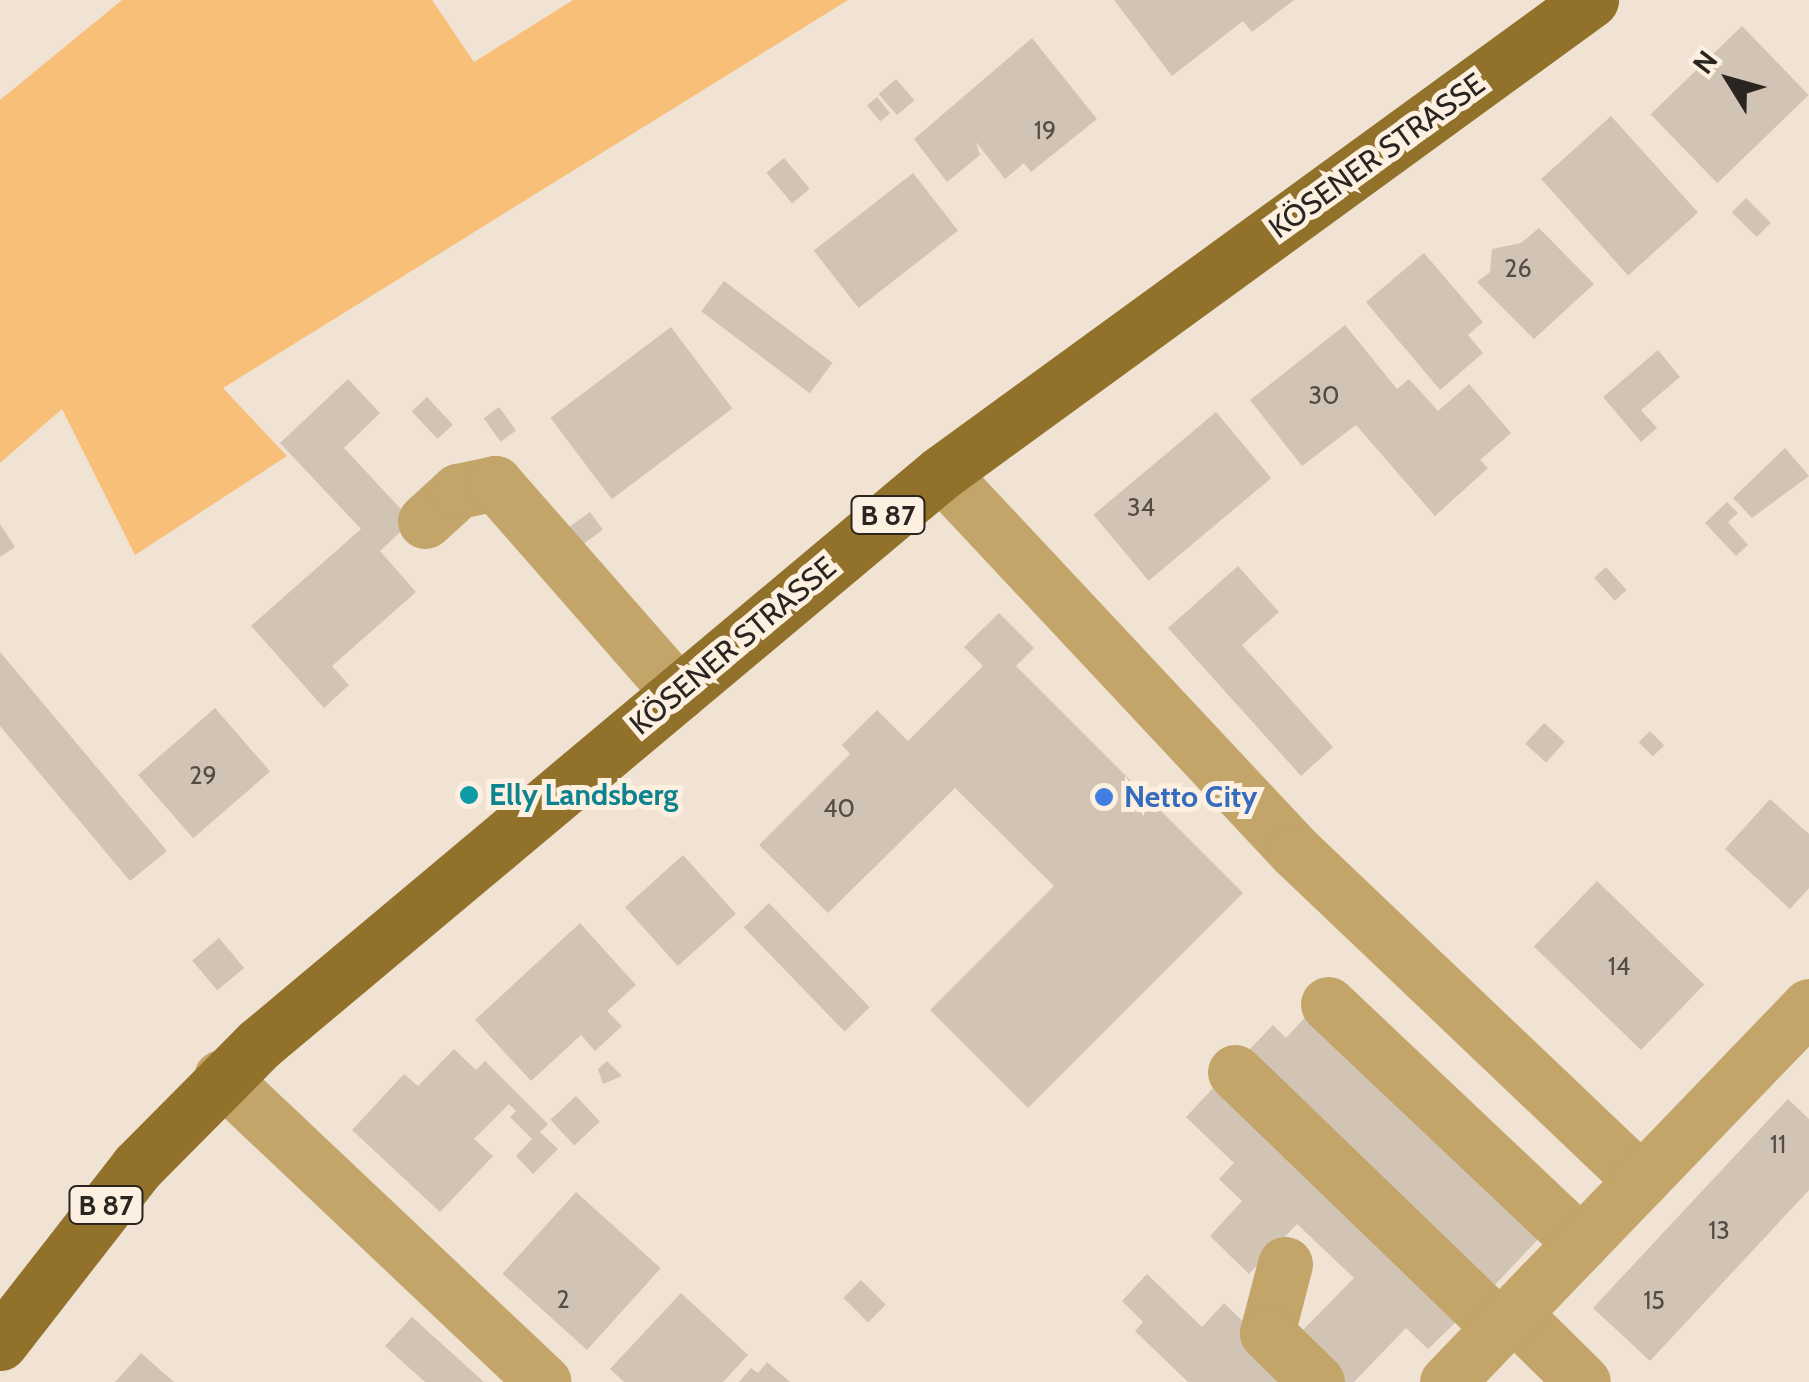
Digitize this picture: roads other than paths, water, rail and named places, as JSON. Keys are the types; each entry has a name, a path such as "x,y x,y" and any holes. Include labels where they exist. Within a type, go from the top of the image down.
{"main road":[{"name":"KÖSENER STRASSE","path":"0,1343 137,1167 221,1076 941,473 1592,0"}],"street":[{"path":"941,473 1295,851 1641,1181"},
{"path":"425,521 458,491 495,483 678,694"},
{"path":"1328,1004 1581,1243"},
{"path":"1447,1382 1809,1006"},
{"path":"1234,1072 1506,1320 1583,1382"},
{"path":"221,1076 543,1382"},
{"path":"1284,1264 1268,1333 1318,1382"}],"place":[{"name":"Elly Landsberg","path":"469,795"},
{"name":"Netto City","path":"1104,797"}]}
